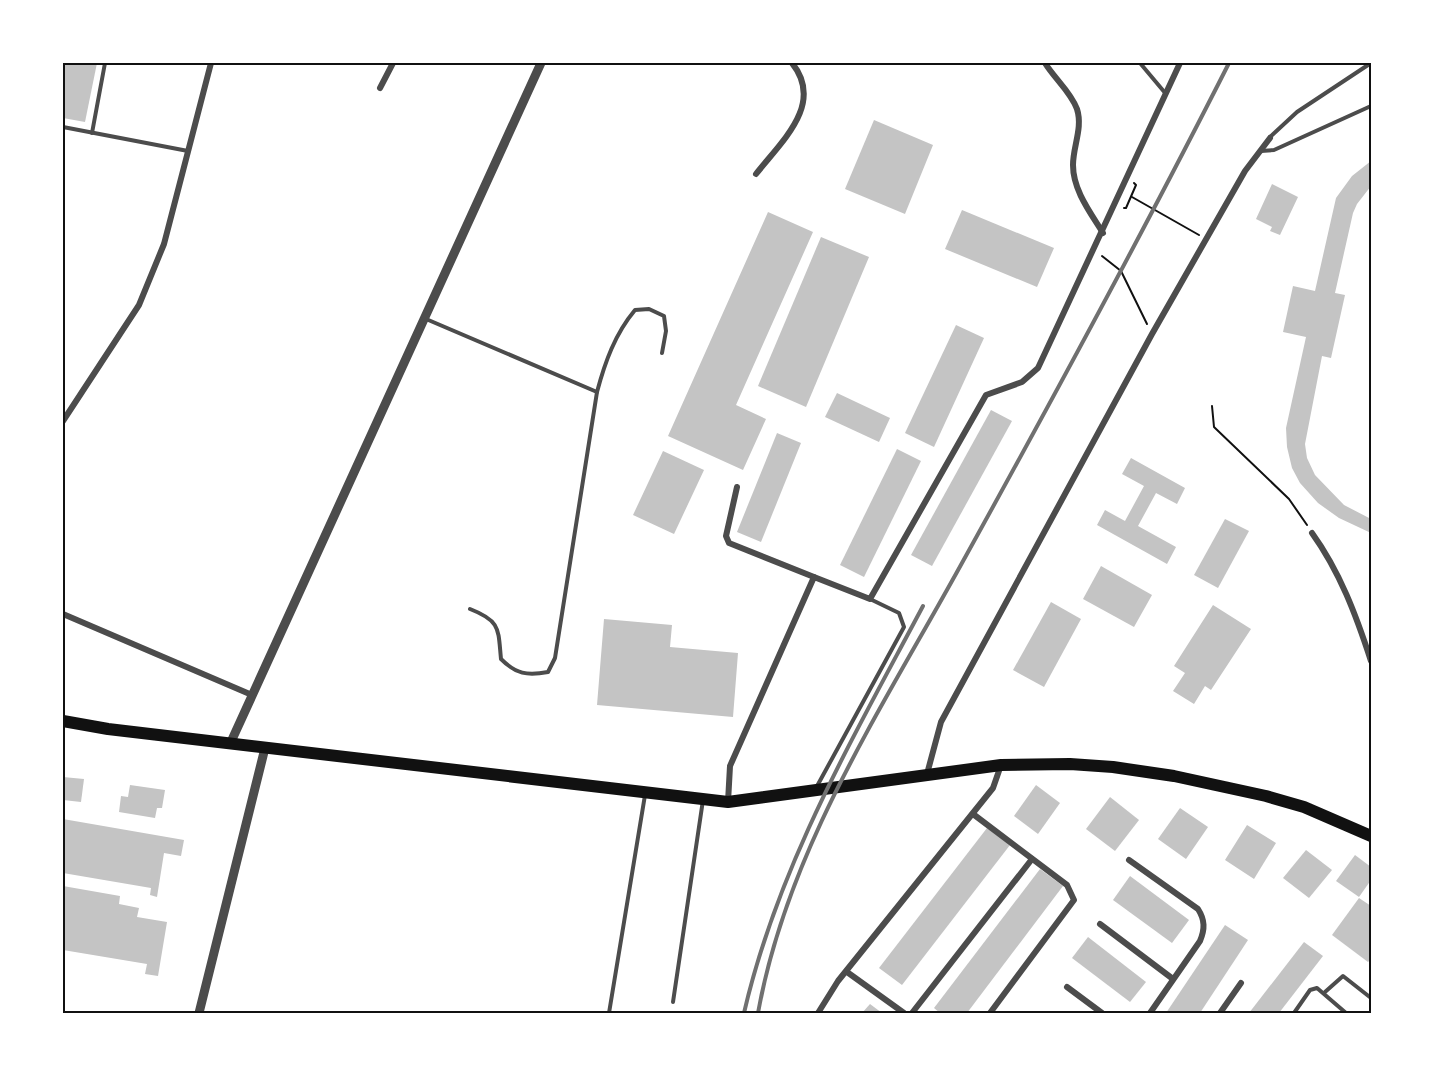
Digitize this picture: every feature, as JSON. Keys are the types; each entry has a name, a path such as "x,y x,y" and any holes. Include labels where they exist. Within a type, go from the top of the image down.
{"main road":[{"path":"63,721 230,744 445,767 645,794 728,802 1001,765 1070,764 1174,776 1304,807 1371,836"}],"street":[{"path":"63,421 139,305 164,244 211,63"},
{"path":"380,88 393,63"},
{"path":"230,744 541,63"},
{"path":"756,174 796,122 804,104 803,76 792,63"},
{"path":"1045,63 1075,103 1079,128 1073,162 1074,176 1080,194 1102,233"},
{"path":"737,487 726,536 729,543 870,599 986,395 1022,382 1038,368 1180,63"},
{"path":"927,774 942,722 1152,334 1245,171 1269,138"},
{"path":"1312,532 1327,554 1351,603 1371,661"},
{"path":"728,802 730,766 814,577"},
{"path":"63,614 252,695"},
{"path":"199,1013 265,748"},
{"path":"818,1013 847,972 993,788 1001,765"},
{"path":"973,814 1067,885 1073,896 1072,906 990,1013"},
{"path":"912,1013 1032,859"},
{"path":"1129,860 1198,909 1203,917 1203,933 1200,941 1150,1013"},
{"path":"1100,924 1173,979"},
{"path":"847,972 904,1013"},
{"path":"1220,1013 1241,983"},
{"path":"1067,987 1102,1013"}],"lane":[{"path":"92,133 105,63"},
{"path":"1140,63 1166,94"},
{"path":"1269,138 1297,112 1371,63"},
{"path":"1261,151 1274,150 1371,106"},
{"path":"63,128 188,151"},
{"path":"471,609 490,617 498,630 501,659 514,672 534,675 548,672 555,658 597,392 605,362 623,324 635,310 649,309 664,316 666,331 662,353"},
{"path":"426,319 597,392"},
{"path":"814,791 904,627 899,613 870,599"},
{"path":"609,1013 645,794"},
{"path":"673,1002 704,800"},
{"path":"1325,992 1343,976 1371,998"},
{"path":"1294,1013 1310,990 1317,988 1325,992 1346,1013"}],"path":[{"path":"1131,197 1206,239"},
{"path":"1094,250 1121,271 1152,334"},
{"path":"1212,406 1214,427 1289,500 1312,532"}],"building":[{"path":"63,63 97,63 85,122 63,118"},
{"path":"874,120 933,145 905,214 845,189"},
{"path":"1371,161 1371,186 1353,213 1335,293 1345,295 1331,358 1322,356 1305,444 1307,458 1315,475 1344,505 1371,519 1371,533 1339,518 1318,503 1300,483 1292,468 1287,447 1286,428 1306,337 1283,332 1293,286 1315,291 1336,198 1352,176"},
{"path":"1272,184 1298,197 1280,235 1270,231 1272,227 1256,219"},
{"path":"962,210 1054,248 1037,287 945,249"},
{"path":"768,212 813,232 736,405 766,419 743,470 668,436"},
{"path":"821,237 869,257 806,407 758,386"},
{"path":"956,325 984,338 934,447 905,433"},
{"path":"837,393 890,418 879,442 825,417"},
{"path":"991,410 1012,421 932,566 911,555"},
{"path":"777,433 801,443 761,542 737,532"},
{"path":"897,449 921,461 864,577 840,565"},
{"path":"663,451 704,470 674,534 633,515"},
{"path":"1131,458 1185,488 1177,504 1156,493 1138,526 1176,547 1167,564 1097,525 1105,510 1125,521 1144,486 1122,474"},
{"path":"1225,519 1249,531 1218,588 1194,575"},
{"path":"1101,566 1152,595 1134,627 1083,599"},
{"path":"1051,602 1081,619 1044,687 1013,670"},
{"path":"1213,605 1251,629 1211,690 1205,686 1194,704 1173,691 1185,673 1174,666"},
{"path":"604,619 672,625 670,647 738,653 733,717 597,705"},
{"path":"63,777 84,779 81,802 63,800"},
{"path":"130,785 165,790 162,808 157,808 155,818 119,812 121,796 128,797"},
{"path":"1036,785 1060,803 1038,834 1014,816"},
{"path":"1110,797 1139,820 1115,851 1086,829"},
{"path":"1180,808 1208,827 1186,859 1158,839"},
{"path":"63,819 184,840 181,856 164,853 157,897 150,895 151,888 63,873"},
{"path":"1247,825 1276,843 1254,879 1225,860"},
{"path":"987,828 1010,845 902,985 879,968"},
{"path":"1306,850 1332,870 1309,898 1283,878"},
{"path":"1355,855 1371,867 1371,880 1359,897 1336,881"},
{"path":"1040,869 1063,886 967,1013 940,1013 934,1008"},
{"path":"1130,876 1189,920 1172,943 1113,900"},
{"path":"63,886 120,896 119,904 139,908 137,917 167,922 158,976 145,974 147,964 63,950"},
{"path":"1359,898 1371,906 1371,959 1368,962 1332,935"},
{"path":"1225,925 1248,940 1200,1013 1166,1013"},
{"path":"1088,937 1146,982 1130,1002 1072,958"},
{"path":"1304,942 1323,956 1279,1013 1249,1013"},
{"path":"870,1004 882,1013 862,1013"}],"railway":[{"path":"758,1013 772,954 790,896 839,785 1061,382 1229,63"},
{"path":"744,1013 776,906 797,854 845,754 923,606"}]}
